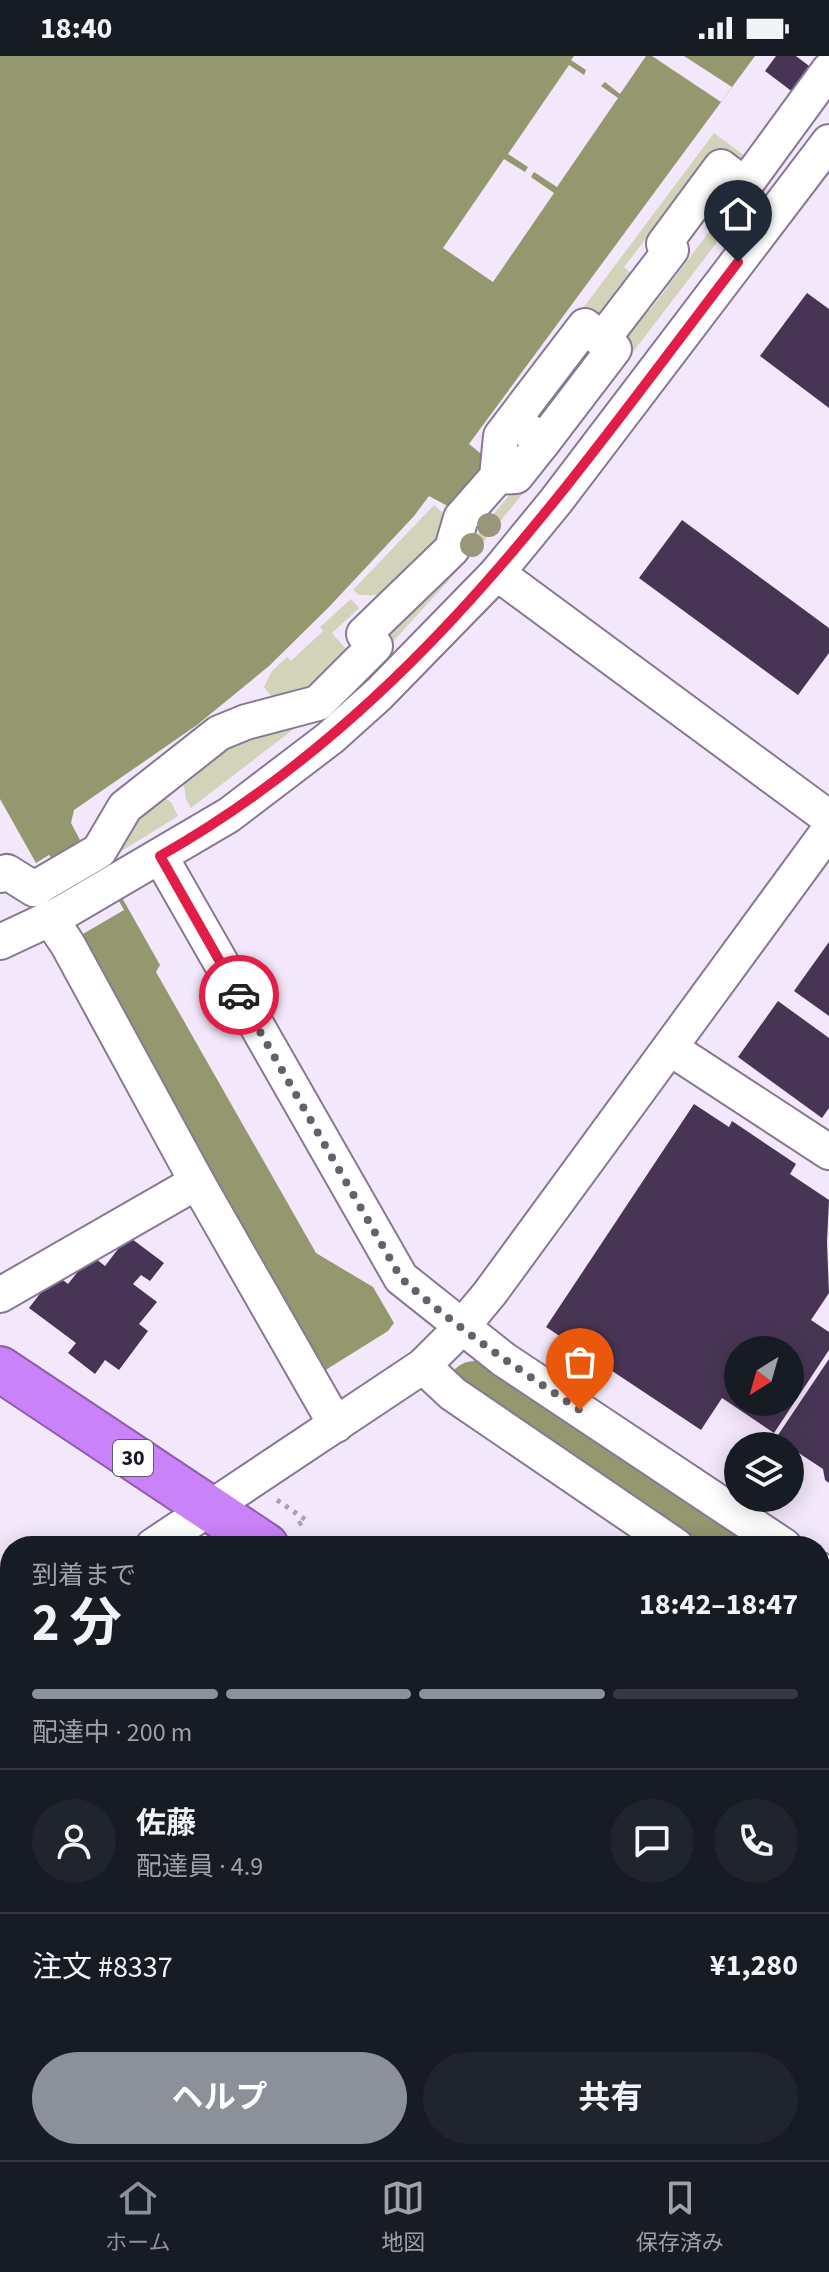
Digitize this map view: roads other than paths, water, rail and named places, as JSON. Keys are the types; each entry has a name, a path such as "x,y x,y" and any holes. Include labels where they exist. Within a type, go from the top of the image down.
{"highway":[{"name":"30","path":"0,1369 251,1536"}],"street":[{"path":"602,340 671,250 664,244 721,167 745,185 829,70"},
{"path":"0,942 110,886 240,808 330,738 419,655 497,573 556,501 829,142"},
{"path":"0,875 7,872 34,889 99,851 125,807 219,733 246,722 318,703 375,646 364,634 452,549 461,518 497,477 501,436 585,326 614,349 516,476 497,477"},
{"path":"514,420 543,442"},
{"path":"497,573 829,818"},
{"path":"168,1536 423,1366 461,1328 829,830"},
{"path":"160,856 401,1278 503,1359 769,1536"},
{"path":"56,915 75,959 197,1182 336,1425"},
{"path":"670,1048 829,1152"},
{"path":"0,1295 197,1182"},
{"path":"423,1366 453,1394 661,1536"}],"waterway":[{"path":"475,1390 503,1403 704,1536"}]}
